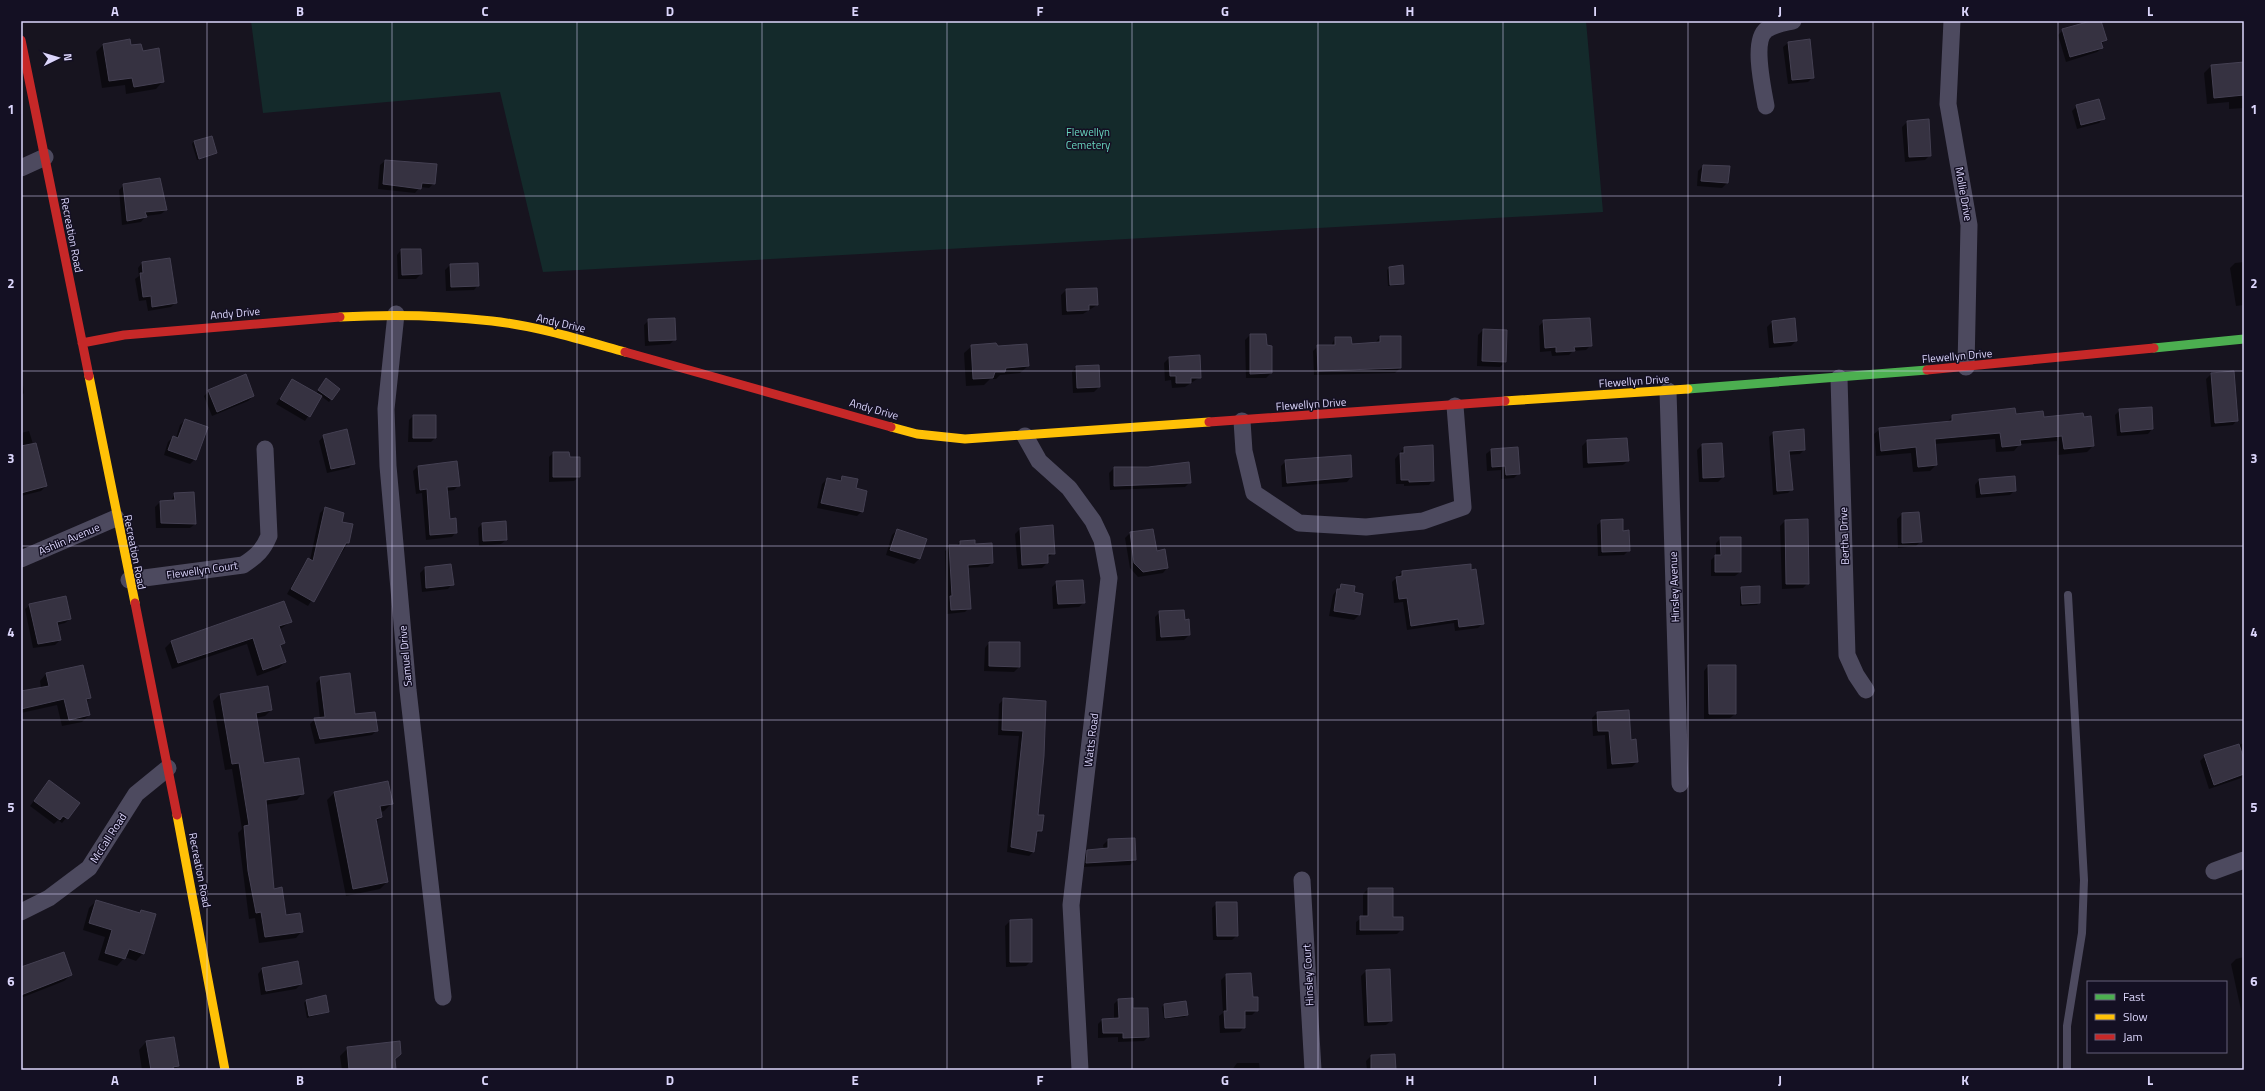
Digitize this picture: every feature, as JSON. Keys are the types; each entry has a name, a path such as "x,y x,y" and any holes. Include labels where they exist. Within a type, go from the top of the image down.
{"street":[{"path":"1766,106 1761,78 1760,40 1765,31 1774,25 1793,21"},
{"name":"Mollie Drive","path":"1952,21 1948,104 1969,225 1966,367"},
{"name":"Recreation Road","path":"21,40 116,518 168,768 225,1070"},
{"path":"21,168 45,157"},
{"name":"Andy Drive","path":"82,344 124,335 293,320 396,314 493,321 560,334 917,434 965,439 1025,436"},
{"name":"Samuel Drive","path":"396,314 386,409 388,466 408,690 443,997"},
{"name":"Flewellyn Drive","path":"1025,436 1838,378 1966,367 2244,339"},
{"name":"Bertha Drive","path":"1838,378 1847,655 1866,690"},
{"name":"Hinsley Avenue","path":"1668,391 1680,784"},
{"path":"1242,421 1244,451 1254,493 1299,523 1366,527 1423,521 1463,507 1455,406"},
{"name":"Watts Road","path":"1025,436 1039,461 1069,488 1093,521 1102,540 1109,578 1071,905 1080,1070"},
{"name":"Flewellyn Court","path":"129,580 243,565 258,556 264,548 269,536 265,449"},
{"name":"Ashlin Avenue","path":"21,559 116,518"},
{"name":"McCall Road","path":"21,912 50,898 88,868 136,794 168,768"},
{"path":"2214,870 2244,860"},
{"name":"Hinsley Court","path":"1302,880 1313,1070"}],"lane":[{"path":"2067,1070 2067,1026 2082,933 2084,880 2068,594"}],"green space":[{"name":"Flewellyn Cemetery","path":"251,21 1586,21 1603,212 543,272 500,92 263,113"}],"building":[{"path":"2091,21 2101,21 2107,40 2101,42 2103,48 2070,57 2062,29"},
{"path":"130,39 131,45 141,44 143,51 159,48 164,82 134,87 132,78 109,81 103,44"},
{"path":"1810,39 1814,78 1792,80 1788,42"},
{"path":"2244,62 2244,95 2214,98 2211,65"},
{"path":"2099,99 2105,119 2081,125 2076,105"},
{"path":"1929,119 1931,156 1909,157 1907,121"},
{"path":"212,136 217,153 199,159 194,141"},
{"path":"385,160 437,164 435,184 422,183 421,189 383,184"},
{"path":"1703,165 1730,166 1728,183 1701,181"},
{"path":"160,178 167,210 145,212 147,217 127,221 123,184"},
{"path":"401,249 421,249 422,274 402,275"},
{"path":"170,258 177,303 152,307 151,296 143,297 140,273 143,273 142,262"},
{"path":"478,263 479,286 451,287 450,264"},
{"path":"1403,265 1404,284 1390,285 1389,267"},
{"path":"1097,288 1098,305 1089,305 1089,310 1067,311 1066,289"},
{"path":"675,318 676,340 649,341 648,319"},
{"path":"1590,318 1592,346 1574,347 1575,351 1556,352 1556,347 1545,348 1543,320"},
{"path":"1795,318 1797,341 1774,343 1772,321"},
{"path":"1483,329 1507,330 1506,362 1482,361"},
{"path":"1250,334 1266,334 1267,345 1272,346 1272,373 1250,374"},
{"path":"1380,336 1401,336 1401,368 1318,371 1317,345 1335,345 1335,337 1351,337 1352,344 1380,342"},
{"path":"996,343 998,346 1027,344 1029,366 1006,368 1005,372 995,372 993,378 973,379 971,345"},
{"path":"1200,355 1201,378 1191,378 1191,383 1176,383 1176,376 1170,376 1169,357"},
{"path":"1099,365 1100,387 1077,388 1076,366"},
{"path":"2234,371 2238,421 2215,423 2211,373"},
{"path":"246,374 254,396 217,412 208,390"},
{"path":"326,378 340,389 332,400 318,390"},
{"path":"292,379 322,396 310,417 280,399"},
{"path":"2152,407 2153,429 2121,432 2119,409"},
{"path":"2015,408 2016,414 2043,411 2044,417 2083,413 2084,417 2091,416 2094,446 2064,449 2062,436 2020,440 2021,445 2002,447 2000,433 1935,439 1937,465 1918,467 1916,447 1881,451 1879,428 1952,421 1952,415"},
{"path":"413,415 436,415 436,438 413,438"},
{"path":"185,419 208,427 196,460 168,450 173,436 178,438"},
{"path":"347,429 355,464 331,469 323,435"},
{"path":"1804,429 1805,450 1789,451 1793,490 1777,491 1773,432"},
{"path":"1627,438 1629,461 1588,463 1587,440"},
{"path":"36,443 47,486 21,493 21,446"},
{"path":"1722,443 1724,477 1703,478 1702,444"},
{"path":"1433,445 1434,481 1409,482 1409,480 1401,480 1400,453 1404,453 1404,447"},
{"path":"1518,447 1520,474 1506,475 1505,466 1492,467 1491,449"},
{"path":"553,452 569,452 570,457 580,457 580,477 553,477"},
{"path":"1351,455 1352,477 1287,483 1285,460"},
{"path":"457,461 460,486 447,487 450,519 456,518 457,533 430,535 427,489 420,490 418,466"},
{"path":"1189,462 1191,483 1114,486 1114,467 1148,467"},
{"path":"842,476 858,479 856,488 867,491 863,512 821,503 827,478 841,481"},
{"path":"2015,476 2016,491 1981,494 1979,479"},
{"path":"194,492 196,524 161,523 160,501 175,500 174,493"},
{"path":"325,507 344,513 342,522 353,524 349,543 346,543 314,602 291,589 308,558 313,561"},
{"path":"1919,512 1922,542 1902,543 1902,513"},
{"path":"1623,519 1623,531 1629,530 1630,551 1602,552 1601,520"},
{"path":"1808,519 1809,584 1786,584 1785,520"},
{"path":"506,521 507,540 483,541 482,523"},
{"path":"1053,525 1055,554 1048,554 1048,563 1022,565 1020,528"},
{"path":"897,529 927,539 920,559 890,550"},
{"path":"1153,529 1157,551 1165,549 1168,568 1143,572 1134,563 1130,532"},
{"path":"1720,537 1741,537 1741,572 1715,572 1715,555 1721,555"},
{"path":"975,540 975,544 992,543 993,563 968,565 971,609 951,610 950,596 952,596 949,545 960,545 960,541"},
{"path":"451,564 454,585 426,588 425,567"},
{"path":"1471,564 1471,570 1476,569 1484,624 1459,627 1458,619 1411,626 1407,598 1399,599 1396,577 1402,576 1402,571"},
{"path":"1083,580 1085,603 1058,604 1056,581"},
{"path":"1341,584 1355,586 1354,592 1363,594 1360,615 1334,611 1337,589 1340,589"},
{"path":"1760,586 1760,603 1742,604 1741,587"},
{"path":"66,596 71,619 57,622 61,640 38,644 29,604"},
{"path":"284,601 292,622 279,626 285,643 280,645 286,662 263,670 253,638 178,663 171,641"},
{"path":"1184,610 1185,620 1189,619 1190,635 1161,637 1159,611"},
{"path":"989,642 1020,642 1020,667 989,666"},
{"path":"83,665 91,698 86,699 90,715 69,720 64,699 21,709 21,691 49,686 46,673"},
{"path":"1708,665 1736,665 1736,714 1709,714"},
{"path":"350,673 355,714 375,712 378,731 320,739 314,718 325,717 320,677"},
{"path":"268,686 272,710 256,713 264,763 299,758 304,794 266,800 274,889 282,887 286,915 300,913 303,932 265,937 261,912 256,913 248,871 244,826 249,825 239,763 232,764 220,694"},
{"path":"1003,698 1046,701 1044,756 1038,815 1044,815 1042,831 1037,831 1034,852 1011,847 1023,731 1002,730"},
{"path":"1629,710 1631,740 1636,739 1638,762 1612,764 1609,731 1598,731 1597,712"},
{"path":"2239,744 2244,760 2244,774 2214,785 2204,755"},
{"path":"49,780 80,803 68,819 63,816 60,820 34,801"},
{"path":"388,781 393,804 380,806 382,817 376,819 388,882 353,889 334,792"},
{"path":"1135,838 1136,860 1086,863 1087,850 1108,848 1108,839"},
{"path":"1368,888 1393,888 1393,917 1403,917 1403,930 1360,930 1360,916 1368,916"},
{"path":"96,900 140,913 141,910 156,914 144,954 129,949 125,959 105,953 112,930 89,923"},
{"path":"1216,902 1237,902 1238,936 1217,936"},
{"path":"1032,919 1032,962 1010,962 1010,920"},
{"path":"64,952 72,975 21,995 21,967"},
{"path":"298,961 302,984 266,991 262,968"},
{"path":"1390,969 1392,1021 1368,1022 1366,970"},
{"path":"1251,973 1253,997 1258,997 1258,1011 1245,1011 1245,1028 1225,1028 1224,1011 1227,1011 1226,974"},
{"path":"326,995 329,1012 309,1016 306,1000"},
{"path":"1133,998 1133,1008 1148,1008 1149,1037 1123,1038 1123,1033 1103,1033 1102,1019 1119,1018 1118,999"},
{"path":"1186,1001 1188,1015 1165,1018 1164,1004"},
{"path":"174,1037 179,1066 173,1067 174,1070 151,1070 146,1041"},
{"path":"400,1041 401,1054 395,1059 396,1070 349,1070 347,1047"},
{"path":"1395,1054 1396,1070 1371,1070 1371,1055"}],"traffic: fast":[{"path":"2154,348 2244,339"},
{"path":"1688,389 1927,370"}],"traffic: slow":[{"path":"340,317 454,317 509,323 576,338 625,352"},
{"path":"89,376 135,603"},
{"path":"1505,401 1688,389"},
{"path":"891,427 917,434 965,439 1209,422"},
{"path":"177,815 225,1070"}],"traffic: jam":[{"path":"21,40 89,376"},
{"path":"82,343 124,335 340,317"},
{"path":"1927,370 2154,348"},
{"path":"625,352 891,427"},
{"path":"1209,422 1505,401"},
{"path":"135,603 177,815"}]}
